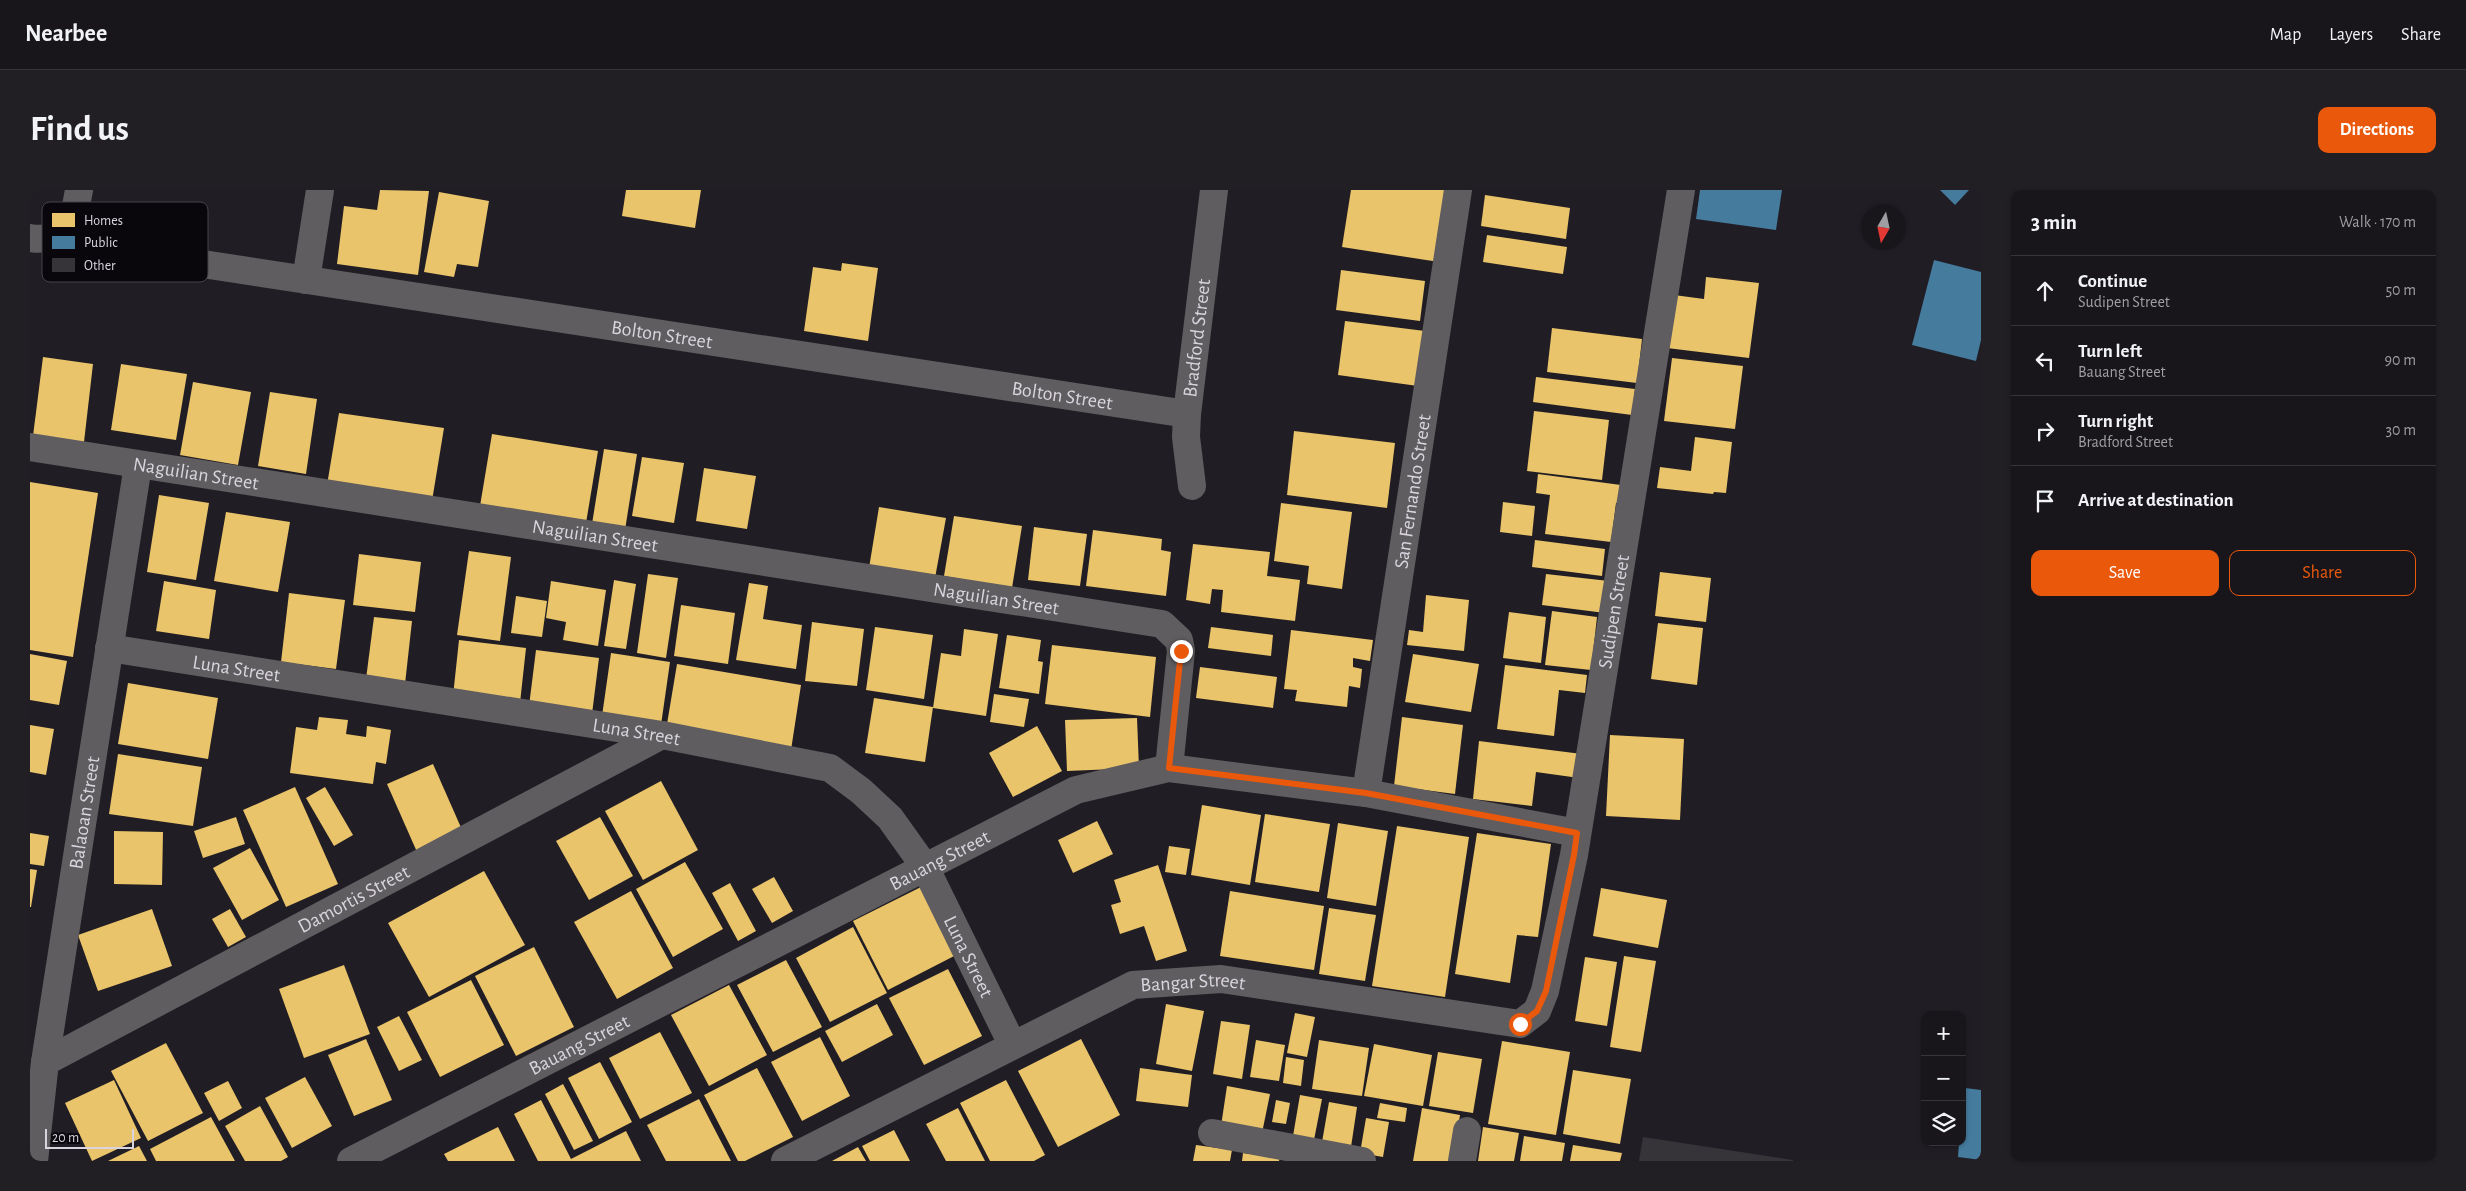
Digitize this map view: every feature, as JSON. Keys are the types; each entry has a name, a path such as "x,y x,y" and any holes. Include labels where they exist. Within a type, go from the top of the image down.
{"street":[{"path":"306,280 320,190"},
{"name":"Bradford Street","path":"1192,486 1186,437 1187,414 1212,190"},
{"name":"San Fernando Street","path":"1366,793 1458,190"},
{"name":"Sudipen Street","path":"1520,1024 1537,1011 1546,991 1574,855 1681,190"},
{"name":"Bolton Street","path":"208,265 1187,414"},
{"name":"Naguilian Street","path":"30,447 1162,624 1180,640 1181,651 1169,768"},
{"name":"Balaoan Street","path":"34,1161 45,1062 138,465"},
{"name":"Luna Street","path":"109,648 662,735 830,768 861,791 890,818 925,867 1012,1044"},
{"name":"Damortis Street","path":"45,1062 662,735"},
{"name":"Bauang Street","path":"351,1161 1076,790 1169,768 1366,793 1577,833"},
{"name":"Bangar Street","path":"785,1161 1012,1044 1134,985 1222,979 1520,1024"},
{"path":"1462,1161 1467,1131"},
{"path":"1212,1133 1362,1161"}],"building: Homes":[{"path":"380,190 429,191 418,275 337,264 344,206 377,210"},
{"path":"626,190 701,190 695,228 622,216"},
{"path":"1351,190 1446,190 1439,262 1342,247"},
{"path":"439,192 489,201 478,267 457,264 454,277 424,272"},
{"path":"1485,195 1570,208 1566,239 1481,226"},
{"path":"1487,235 1567,247 1563,274 1483,262"},
{"path":"842,263 878,268 868,341 804,331 813,267 841,271"},
{"path":"1341,270 1425,281 1420,321 1336,310"},
{"path":"1706,277 1759,283 1749,358 1667,348 1674,295 1704,299"},
{"path":"1345,321 1425,331 1418,386 1338,375"},
{"path":"1552,328 1642,339 1637,383 1547,372"},
{"path":"43,357 93,364 84,442 33,436"},
{"path":"1672,358 1743,366 1735,429 1664,421"},
{"path":"121,364 187,374 176,440 111,430"},
{"path":"1536,377 1635,389 1632,415 1533,402"},
{"path":"193,382 251,392 238,465 180,455"},
{"path":"270,392 317,399 306,474 258,466"},
{"path":"1534,411 1609,420 1602,480 1527,471"},
{"path":"339,413 444,428 432,501 327,485"},
{"path":"1294,431 1395,443 1387,508 1287,495"},
{"path":"492,434 598,451 586,523 480,506"},
{"path":"1695,437 1732,442 1726,493 1714,492 1713,494 1657,488 1660,467 1691,471"},
{"path":"604,449 637,454 625,530 592,524"},
{"path":"642,457 684,463 674,523 632,516"},
{"path":"704,468 756,476 747,529 696,521"},
{"path":"1538,474 1621,485 1619,503 1616,503 1611,542 1545,534 1550,495 1536,493"},
{"path":"30,482 98,493 73,657 30,650"},
{"path":"159,495 209,503 196,580 147,572"},
{"path":"1503,502 1535,506 1532,536 1500,532"},
{"path":"1281,503 1352,512 1342,589 1307,584 1309,566 1274,561"},
{"path":"879,507 946,518 935,578 869,568"},
{"path":"226,512 290,522 278,592 214,581"},
{"path":"954,516 1022,526 1012,588 944,576"},
{"path":"1034,527 1087,534 1080,586 1028,580"},
{"path":"1093,530 1162,539 1161,550 1171,552 1166,596 1086,586"},
{"path":"1535,540 1605,549 1602,576 1532,567"},
{"path":"1193,544 1270,552 1267,576 1300,580 1295,621 1221,612 1223,590 1212,589 1210,604 1186,600"},
{"path":"469,551 511,557 500,641 457,635"},
{"path":"359,554 421,562 415,612 353,605"},
{"path":"1660,572 1711,578 1706,622 1655,616"},
{"path":"648,574 678,578 666,658 637,653"},
{"path":"1546,574 1609,581 1605,613 1542,605"},
{"path":"614,580 636,584 626,649 604,646"},
{"path":"164,581 216,590 209,639 156,631"},
{"path":"551,581 606,590 598,646 563,640 566,622 546,618"},
{"path":"749,583 768,586 763,619 802,625 796,669 736,660"},
{"path":"289,593 345,600 336,669 281,662"},
{"path":"1426,595 1469,600 1464,651 1407,645 1409,630 1423,632"},
{"path":"516,596 547,601 542,637 511,633"},
{"path":"681,605 735,613 728,664 674,656"},
{"path":"1552,611 1597,617 1591,670 1545,665"},
{"path":"1509,612 1546,617 1541,663 1503,658"},
{"path":"374,617 412,621 405,684 366,679"},
{"path":"812,622 864,629 857,686 805,681"},
{"path":"1658,623 1703,628 1697,685 1651,679"},
{"path":"875,627 933,635 924,699 866,690"},
{"path":"1211,627 1273,635 1271,656 1208,648"},
{"path":"964,629 998,634 986,716 933,708 941,653 961,656"},
{"path":"1291,630 1373,640 1370,661 1353,658 1353,667 1362,669 1360,688 1349,686 1347,707 1295,701 1297,690 1284,689"},
{"path":"1007,635 1041,640 1038,661 1043,662 1039,694 999,688"},
{"path":"459,640 526,648 520,703 453,696"},
{"path":"1052,645 1156,657 1150,717 1045,704"},
{"path":"536,650 599,658 592,714 529,706"},
{"path":"611,653 670,662 661,725 602,716"},
{"path":"30,654 67,661 59,705 30,700"},
{"path":"1413,654 1479,664 1471,712 1405,702"},
{"path":"677,664 801,685 791,750 667,724"},
{"path":"1505,665 1587,675 1585,693 1559,690 1554,736 1497,729"},
{"path":"1200,667 1277,677 1273,708 1196,698"},
{"path":"128,683 218,698 208,759 118,744"},
{"path":"994,694 1029,699 1024,727 990,722"},
{"path":"874,698 933,707 925,762 865,753"},
{"path":"319,717 348,720 346,734 366,737 367,726 391,730 386,764 376,762 373,784 290,773 296,727 317,730"},
{"path":"1402,717 1463,725 1455,794 1394,786"},
{"path":"1137,718 1139,768 1067,771 1065,720"},
{"path":"30,725 54,729 46,775 30,772"},
{"path":"1037,726 1062,771 1013,797 989,753"},
{"path":"1610,735 1684,739 1680,820 1606,816"},
{"path":"1479,741 1582,754 1579,778 1536,772 1532,806 1473,799"},
{"path":"118,754 202,767 193,826 109,814"},
{"path":"433,764 463,832 417,852 387,784"},
{"path":"661,781 698,850 643,880 605,811"},
{"path":"295,787 338,884 286,907 243,810"},
{"path":"325,787 353,835 334,846 306,798"},
{"path":"1202,805 1261,815 1250,885 1191,875"},
{"path":"1265,814 1330,824 1319,892 1255,882"},
{"path":"236,817 245,844 203,858 194,831"},
{"path":"600,817 633,876 589,900 556,841"},
{"path":"1097,821 1113,854 1073,873 1058,840"},
{"path":"1338,823 1388,831 1376,906 1327,898"},
{"path":"1397,826 1469,837 1445,997 1372,986"},
{"path":"114,831 163,832 162,885 114,884"},
{"path":"30,833 49,836 44,866 30,864"},
{"path":"1477,833 1551,844 1538,937 1517,935 1510,983 1455,974"},
{"path":"1169,846 1190,849 1186,875 1165,872"},
{"path":"250,848 279,900 242,920 213,868"},
{"path":"685,862 723,929 673,957 636,889"},
{"path":"1158,865 1187,951 1156,961 1144,926 1120,934 1111,905 1121,902 1114,880"},
{"path":"30,869 37,870 31,907 30,907"},
{"path":"484,871 525,945 429,997 388,923"},
{"path":"774,877 793,911 772,923 752,889"},
{"path":"730,883 756,931 738,941 712,893"},
{"path":"925,885 960,953 888,990 853,921"},
{"path":"1601,888 1667,900 1658,948 1593,936"},
{"path":"631,891 673,968 617,999 574,922"},
{"path":"1230,891 1324,906 1314,970 1220,956"},
{"path":"1329,908 1376,915 1365,981 1319,974"},
{"path":"152,909 172,966 98,991 78,935"},
{"path":"230,909 246,937 228,947 212,919"},
{"path":"853,927 887,993 830,1022 796,958"},
{"path":"534,947 574,1027 516,1056 475,976"},
{"path":"1624,956 1656,961 1641,1052 1610,1047"},
{"path":"1585,957 1617,962 1607,1026 1575,1021"},
{"path":"786,960 822,1027 773,1052 737,985"},
{"path":"344,965 370,1034 304,1058 279,989"},
{"path":"948,969 982,1036 924,1065 889,998"},
{"path":"471,980 504,1045 440,1077 407,1012"},
{"path":"729,985 767,1055 709,1086 671,1015"},
{"path":"877,1004 893,1035 842,1062 825,1031"},
{"path":"1166,1004 1204,1011 1192,1071 1156,1064"},
{"path":"1295,1013 1315,1017 1307,1057 1287,1053"},
{"path":"399,1016 422,1060 399,1071 377,1027"},
{"path":"1221,1021 1250,1025 1242,1079 1213,1074"},
{"path":"660,1032 692,1093 640,1119 609,1058"},
{"path":"820,1037 850,1096 802,1121 771,1062"},
{"path":"366,1039 392,1100 354,1116 328,1055"},
{"path":"1081,1039 1120,1115 1058,1147 1018,1071"},
{"path":"1256,1040 1285,1045 1279,1081 1250,1077"},
{"path":"1319,1040 1369,1048 1362,1096 1312,1089"},
{"path":"1502,1041 1570,1052 1556,1135 1488,1124"},
{"path":"166,1043 203,1113 148,1141 111,1071"},
{"path":"1374,1044 1432,1055 1423,1106 1364,1096"},
{"path":"1438,1052 1482,1059 1473,1113 1429,1106"},
{"path":"1286,1057 1304,1060 1301,1086 1283,1083"},
{"path":"600,1062 632,1122 599,1139 568,1078"},
{"path":"757,1068 793,1137 745,1161 738,1161 704,1095"},
{"path":"1140,1068 1192,1075 1188,1107 1136,1101"},
{"path":"1573,1070 1631,1079 1620,1144 1563,1134"},
{"path":"305,1077 332,1126 292,1148 265,1098"},
{"path":"114,1080 141,1138 92,1161 65,1103"},
{"path":"1006,1080 1045,1155 1034,1161 990,1161 960,1103"},
{"path":"228,1081 242,1108 219,1121 204,1093"},
{"path":"563,1084 593,1141 574,1150 545,1094"},
{"path":"1227,1086 1270,1094 1262,1133 1221,1126"},
{"path":"1300,1095 1322,1099 1314,1140 1293,1136"},
{"path":"699,1099 731,1161 666,1161 647,1125"},
{"path":"541,1100 571,1159 626,1131 641,1161 538,1161 514,1114"},
{"path":"1276,1100 1290,1103 1286,1124 1272,1122"},
{"path":"1329,1102 1357,1107 1351,1147 1322,1142"},
{"path":"1380,1103 1407,1108 1405,1122 1377,1118"},
{"path":"260,1106 288,1157 281,1161 245,1161 225,1126"},
{"path":"958,1108 985,1161 946,1161 926,1124"},
{"path":"1422,1108 1460,1115 1453,1161 1413,1161"},
{"path":"211,1117 235,1161 156,1161 150,1149"},
{"path":"1366,1118 1389,1122 1383,1157 1360,1153"},
{"path":"498,1127 515,1161 448,1161 444,1154"},
{"path":"1483,1127 1519,1133 1514,1161 1478,1161"},
{"path":"894,1130 910,1161 870,1161 862,1146"},
{"path":"1524,1136 1565,1143 1562,1161 1520,1161"},
{"path":"1196,1145 1232,1150 1230,1161 1193,1161"},
{"path":"1573,1145 1622,1153 1620,1161 1570,1161"},
{"path":"139,1146 147,1161 108,1161"},
{"path":"858,1147 866,1161 832,1161"},
{"path":"1243,1153 1280,1158 1279,1161 1242,1161"}],"building: Public":[{"path":"1700,190 1782,190 1776,230 1696,219"},
{"path":"1940,190 1969,190 1955,205"},
{"path":"1934,260 1981,272 1981,340 1976,361 1912,345"},
{"path":"1966,1088 1981,1090 1981,1160 1958,1157 1959,1146 1966,1146"}],"building: Other":[{"path":"1643,1137 1793,1160 1793,1161 1639,1161"}],"route":[{"path":"1181,651 1169,768 1366,793 1577,833 1546,991 1537,1011 1520,1024"}]}
